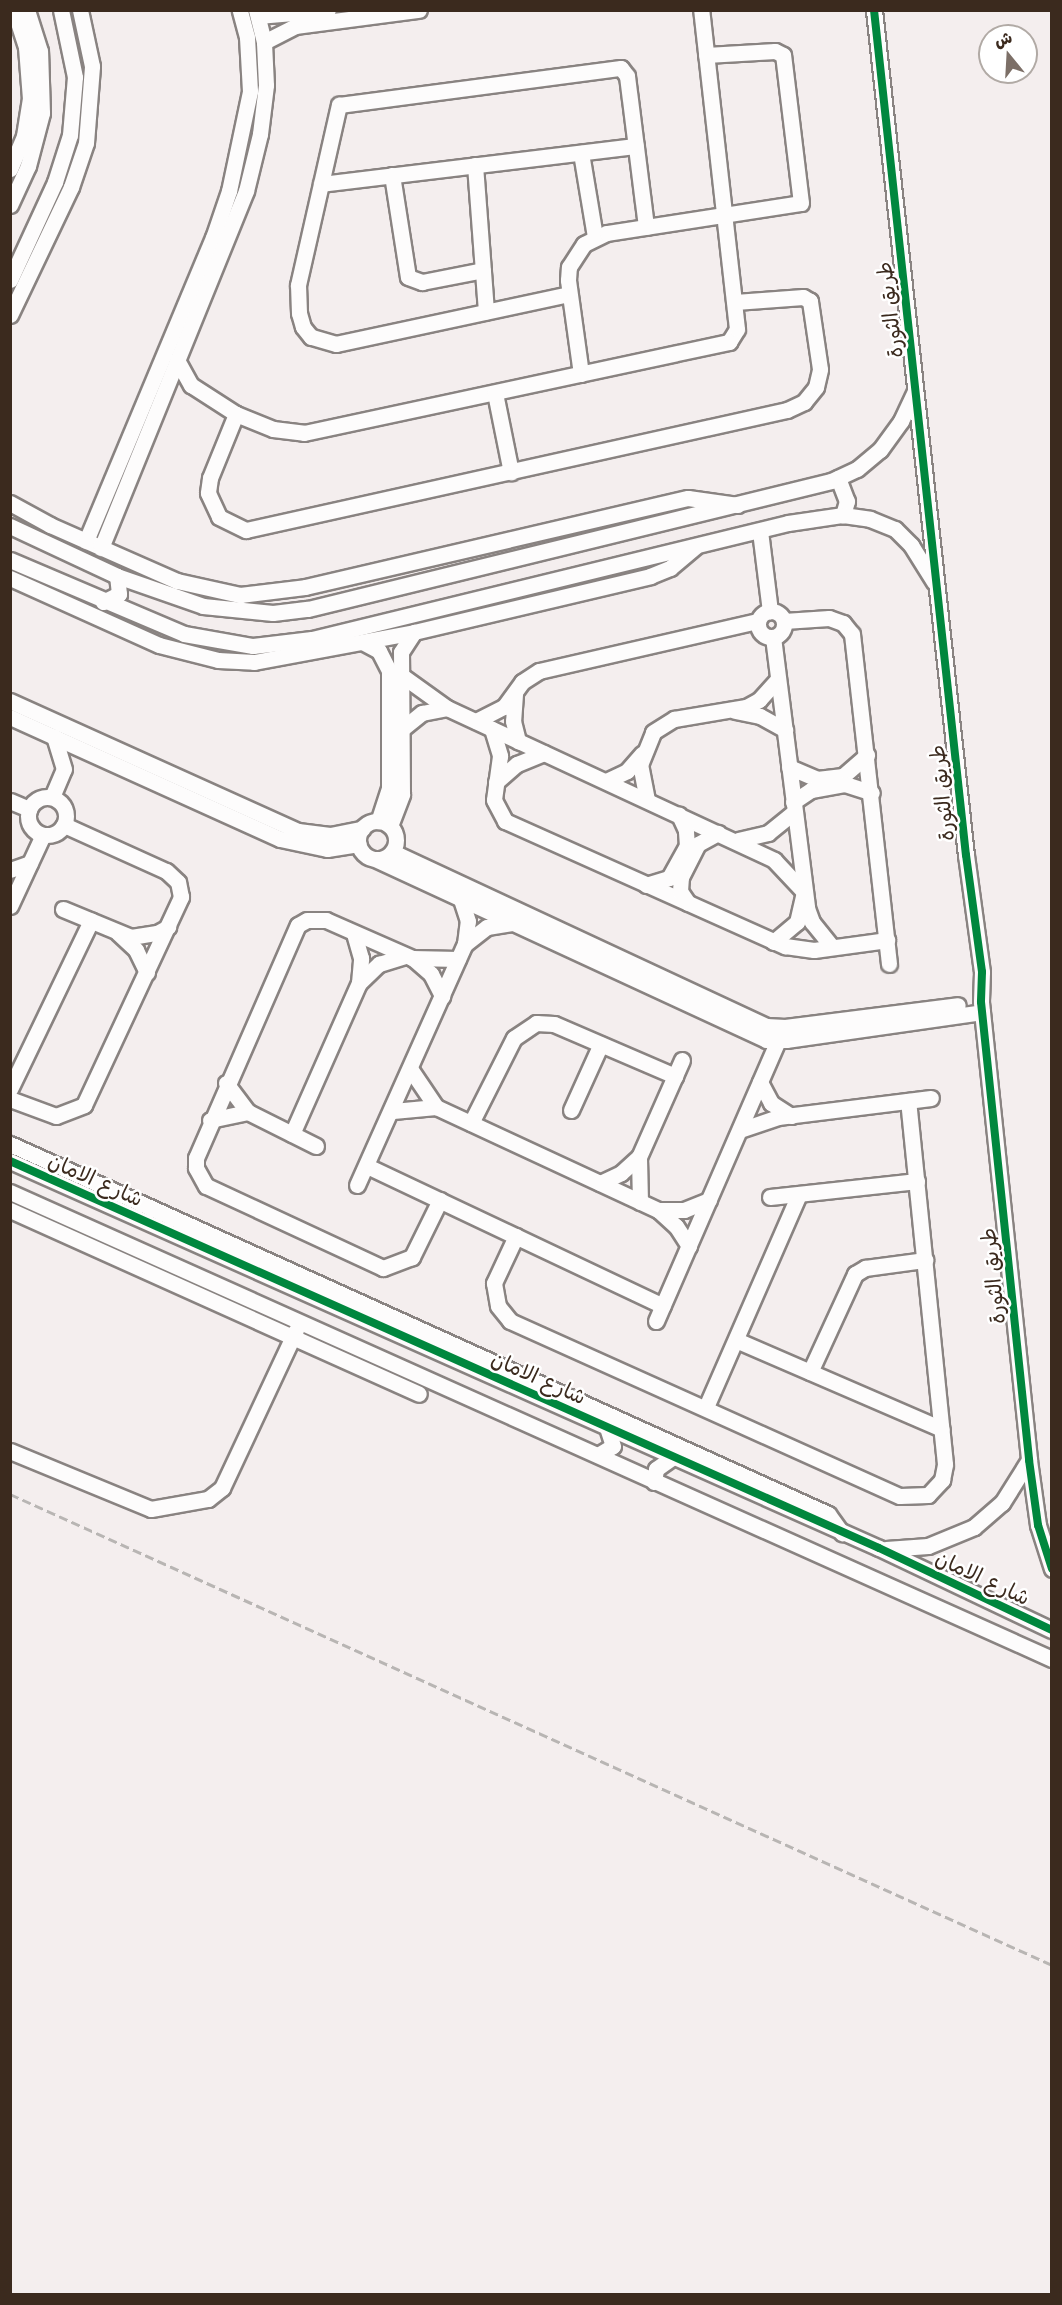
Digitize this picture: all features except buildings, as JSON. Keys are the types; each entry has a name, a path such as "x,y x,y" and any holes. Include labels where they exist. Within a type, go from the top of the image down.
{"street":[{"path":"10,169 24,136 30,99 27,47 14,10"},
{"path":"10,205 28,166 42,113 40,51 27,10"},
{"path":"10,280 63,163 75,106 70,42 61,10"},
{"path":"10,315 38,260 79,168 93,93 87,37 80,10"},
{"path":"101,548 177,360 222,214 246,118 250,64 240,10"},
{"path":"86,541 198,291 233,230 251,172 265,99 264,42 257,13 328,10"},
{"path":"264,42 295,26 419,10"},
{"path":"177,360 191,385 236,414 286,432 322,432 729,342 737,329 735,302 701,10"},
{"name":"طريق الثورة","path":"874,10 982,972 982,1007 1029,1460 1038,1525 1052,1569"},
{"path":"70,42 87,37"},
{"path":"581,374 569,294 569,267 575,255 595,237 646,227 794,207 803,200 783,55 775,51 706,55"},
{"path":"569,294 336,344 312,337 303,327 299,314 298,285 336,111 342,103 618,67 626,72 646,227"},
{"path":"321,184 636,146"},
{"path":"581,153 595,237"},
{"path":"63,163 79,168"},
{"path":"475,165 486,312"},
{"path":"392,175 408,278 422,282 483,270"},
{"path":"22,253 38,260"},
{"path":"236,414 210,478 208,493 219,517 246,530 788,410 804,402 816,387 820,369 810,300 803,297 735,302"},
{"path":"164,390 191,385"},
{"path":"10,526 161,594 237,612 308,609 742,506 838,478 872,457 891,436 916,388"},
{"path":"495,393 512,472"},
{"path":"838,478 847,501 843,515"},
{"path":"10,503 101,548 199,588 255,595 305,587 688,498 742,506"},
{"path":"10,578 159,645 188,654 254,662 487,605 695,546 843,515 870,519 895,530 911,545 938,588"},
{"path":"760,531 764,616 760,632 773,638"},
{"path":"10,560 102,602 184,634 253,646 364,643 414,632 487,605"},
{"path":"102,602 119,594 117,576"},
{"path":"154,621 149,605 161,594"},
{"path":"477,721 504,707 516,690 539,671 779,614 784,621 781,633 773,638"},
{"path":"784,621 829,618 843,623 852,634 872,793 889,964"},
{"path":"10,717 295,845 340,849 384,823 402,794 401,675 404,643 414,632"},
{"path":"773,638 804,892 812,922 832,947"},
{"path":"364,643 380,651 388,671 389,788 384,823 397,838 393,852 377,860"},
{"path":"401,675 447,708 774,860 804,892"},
{"path":"606,781 627,771 642,754 653,732 674,719 732,711 759,700 778,679"},
{"path":"516,690 513,721 518,741"},
{"path":"10,701 298,831 360,836"},
{"path":"402,729 422,713 447,708"},
{"path":"732,711 760,716 785,730"},
{"path":"492,729 500,756 495,785 496,808 505,821 773,942 796,949 886,940"},
{"path":"52,797 64,769 54,737"},
{"path":"495,785 517,764 544,753"},
{"path":"642,754 640,777 646,800"},
{"path":"789,767 817,779 843,776 867,755"},
{"path":"64,769 96,756"},
{"path":"735,841 768,833 811,790 845,784 872,793"},
{"path":"52,797 63,805 64,825 55,834 43,835 29,823 29,809 38,799 52,797"},
{"path":"10,801 29,809"},
{"path":"646,885 669,878 687,846 686,830 679,815"},
{"path":"10,1099 56,1116 84,1105 181,897 173,875 64,825"},
{"path":"688,903 680,891 681,876 698,844 718,833"},
{"path":"10,906 43,835"},
{"path":"360,836 365,855 754,1035 778,1041 982,1007"},
{"path":"393,852 766,1026 785,1027 982,1007"},
{"path":"10,870 30,863"},
{"path":"773,942 797,922 804,892"},
{"path":"357,1185 393,1112 465,944 468,921 461,899"},
{"path":"63,909 118,933 144,937 168,927"},
{"path":"440,1200 412,1257 383,1268 206,1186 200,1178 196,1158 210,1120 292,932 307,920 316,919 409,957 431,974 442,996"},
{"path":"10,1089 91,921"},
{"path":"465,944 487,927 514,924"},
{"path":"118,933 136,951 147,973"},
{"path":"292,1134 359,983 361,958 354,933"},
{"path":"359,983 379,964 409,957 458,959"},
{"path":"471,1123 514,1038 528,1026 554,1024 675,1076"},
{"path":"656,1321 778,1041"},
{"path":"571,1110 601,1044"},
{"path":"640,1202 639,1157 682,1060"},
{"path":"411,1070 436,1107"},
{"path":"760,1082 771,1103 791,1116"},
{"path":"226,1083 248,1112 316,1146"},
{"path":"740,1130 764,1119 931,1098"},
{"path":"516,1236 494,1283 503,1315 910,1498 928,1495 942,1480 945,1464 908,1101"},
{"path":"393,1112 436,1107 658,1210 676,1226 689,1246"},
{"path":"210,1120 248,1112"},
{"path":"10,1144 106,1195 400,1327 828,1514 842,1533"},
{"path":"600,1183 639,1157"},
{"name":"شارع الامان","path":"10,1161 106,1195 162,1228 400,1327 607,1428 879,1548 1052,1630"},
{"path":"367,1166 663,1306"},
{"path":"770,1197 917,1181"},
{"path":"10,1192 1052,1659"},
{"path":"706,1407 799,1194"},
{"path":"658,1210 684,1210 709,1200"},
{"path":"10,1210 419,1394"},
{"path":"151,1254 162,1228"},
{"path":"810,1372 855,1274 864,1269 925,1260"},
{"path":"10,1451 151,1509 208,1499 222,1488 300,1322"},
{"path":"736,1340 942,1428"},
{"path":"598,1455 613,1446 607,1428"},
{"path":"654,1482 656,1469 672,1458"},
{"path":"879,1548 928,1546 965,1532 1002,1503 1029,1460"}],"railway":[{"path":"10,1494 1052,1965"}],"cycle path":[{"path":"874,10 966,855 982,972 981,1002 1029,1460 1038,1525 1052,1569"},
{"path":"10,1161 879,1548 1052,1630"}]}
